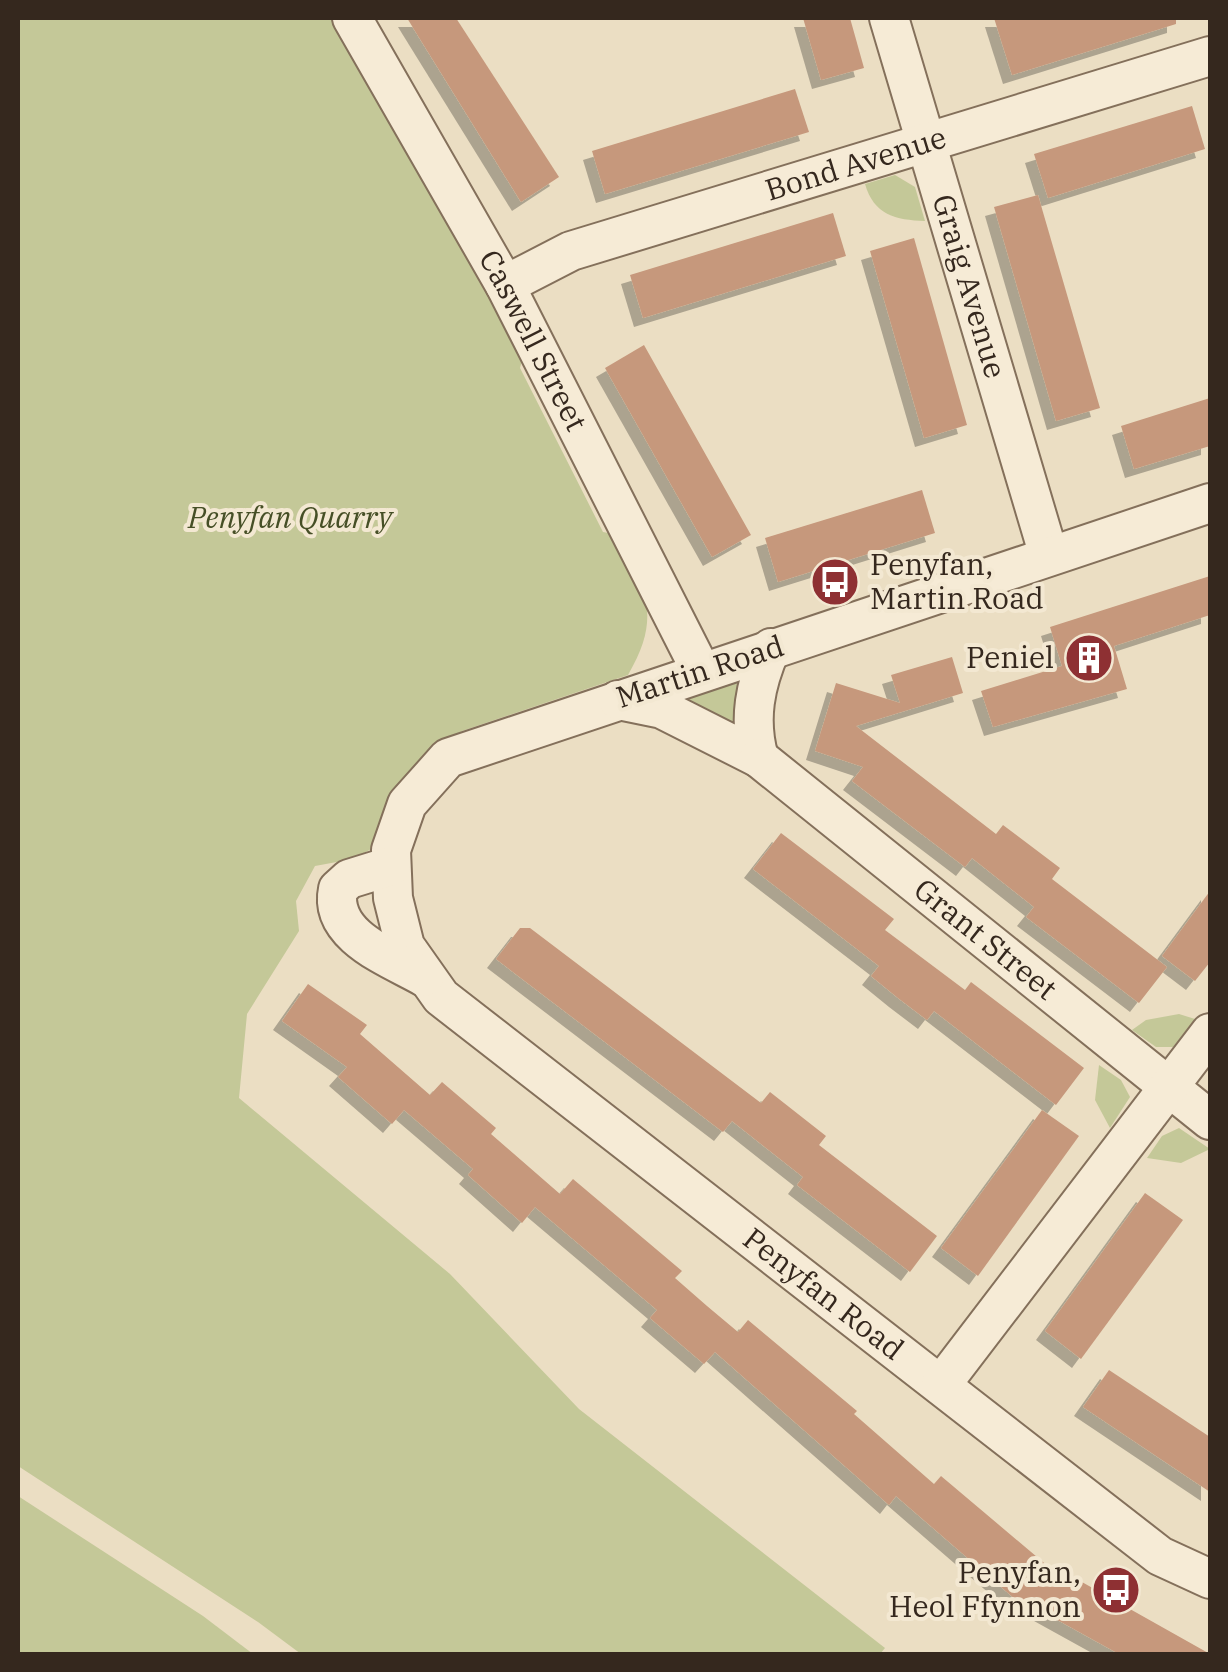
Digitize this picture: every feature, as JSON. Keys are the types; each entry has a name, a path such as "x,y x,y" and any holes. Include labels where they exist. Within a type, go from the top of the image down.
{"street":[{"name":"Caswell Street","path":"352,18 505,285 701,671"},
{"name":"Graig Avenue","path":"889,18 1050,556"},
{"name":"Bond Avenue","path":"505,285 571,251 1210,56"},
{"name":"Martin Road","path":"433,987 404,946 393,898 390,850 407,804 448,758 1210,503"},
{"path":"759,758 752,736 753,711 758,678 771,648"},
{"name":"Grant Street","path":"616,699 662,709 759,758 1210,1120"},
{"name":"Penyfan Road","path":"391,866 348,879 338,889 338,913 356,936 433,987 1160,1556 1210,1580"},
{"path":"942,1385 1210,1034"}],"green space":[{"name":"Penyfan Quarry","path":"18,18 337,18 524,353 520,368 603,532 619,535 643,589 645,637 628,675 462,731 426,753 398,784 373,848 353,859 315,866 296,901 299,931 247,1014 239,1098 450,1274 579,1409 885,1648 880,1654 301,1654 18,1466"},
{"path":"895,175 915,187 925,221 895,217 874,203 865,184"},
{"path":"737,681 739,723 733,727 684,702 693,695"},
{"path":"1179,1014 1195,1019 1173,1047 1156,1047 1132,1030 1146,1020"},
{"path":"1099,1065 1121,1080 1130,1097 1110,1128 1095,1100"},
{"path":"1179,1128 1210,1149 1181,1163 1147,1158 1162,1136"},
{"path":"18,1496 203,1616 253,1654 18,1654"}],"building":[{"path":"407,18 456,18 559,177 521,202"},
{"path":"803,18 850,18 864,68 821,80"},
{"path":"994,18 1176,18 1176,24 1012,75"},
{"path":"795,89 809,132 605,194 592,151"},
{"path":"1192,106 1205,149 1048,198 1034,154"},
{"path":"1038,195 1100,408 1056,421 994,207"},
{"path":"833,213 846,256 643,318 630,275"},
{"path":"914,238 967,425 924,438 870,251"},
{"path":"644,345 751,535 712,557 605,368"},
{"path":"1210,398 1210,446 1134,469 1121,426"},
{"path":"922,490 935,533 778,582 765,538"},
{"path":"1210,576 1210,615 1114,646 1127,689 993,727 981,691 1062,666 1050,627"},
{"path":"952,657 963,693 856,726 996,834 1003,825 1060,868 1052,879 1167,967 1139,1003 1026,917 1034,907 972,858 965,867 852,781 863,767 815,751 836,683 900,703 891,675"},
{"path":"781,833 894,919 885,930 965,990 971,982 1084,1068 1056,1105 934,1011 927,1020 898,998 871,976 879,966 753,869"},
{"path":"1210,891 1210,962 1195,981 1162,956"},
{"path":"520,928 530,928 761,1103 770,1092 826,1136 819,1145 937,1236 910,1272 797,1185 803,1177 732,1121 723,1132 496,959"},
{"path":"308,984 367,1025 360,1034 430,1095 442,1082 496,1128 491,1134 560,1194 573,1179 682,1271 675,1278 707,1306 738,1332 748,1320 857,1411 854,1414 934,1484 941,1476 1069,1584 1073,1577 1210,1654 1119,1654 1034,1607 1030,1612 896,1496 889,1505 715,1352 704,1364 650,1318 657,1310 535,1207 522,1223 468,1175 473,1169 404,1110 392,1124 338,1077 347,1067 282,1021"},
{"path":"1042,1110 1079,1136 978,1276 941,1248"},
{"path":"1145,1193 1183,1220 1081,1359 1045,1331"},
{"path":"1109,1370 1210,1437 1210,1492 1083,1407"}],"place":[{"name":"Penyfan, Martin Road","path":"835,582"},
{"name":"Peniel","path":"1089,658"},
{"name":"Penyfan, Heol Ffynnon","path":"1116,1590"}]}
